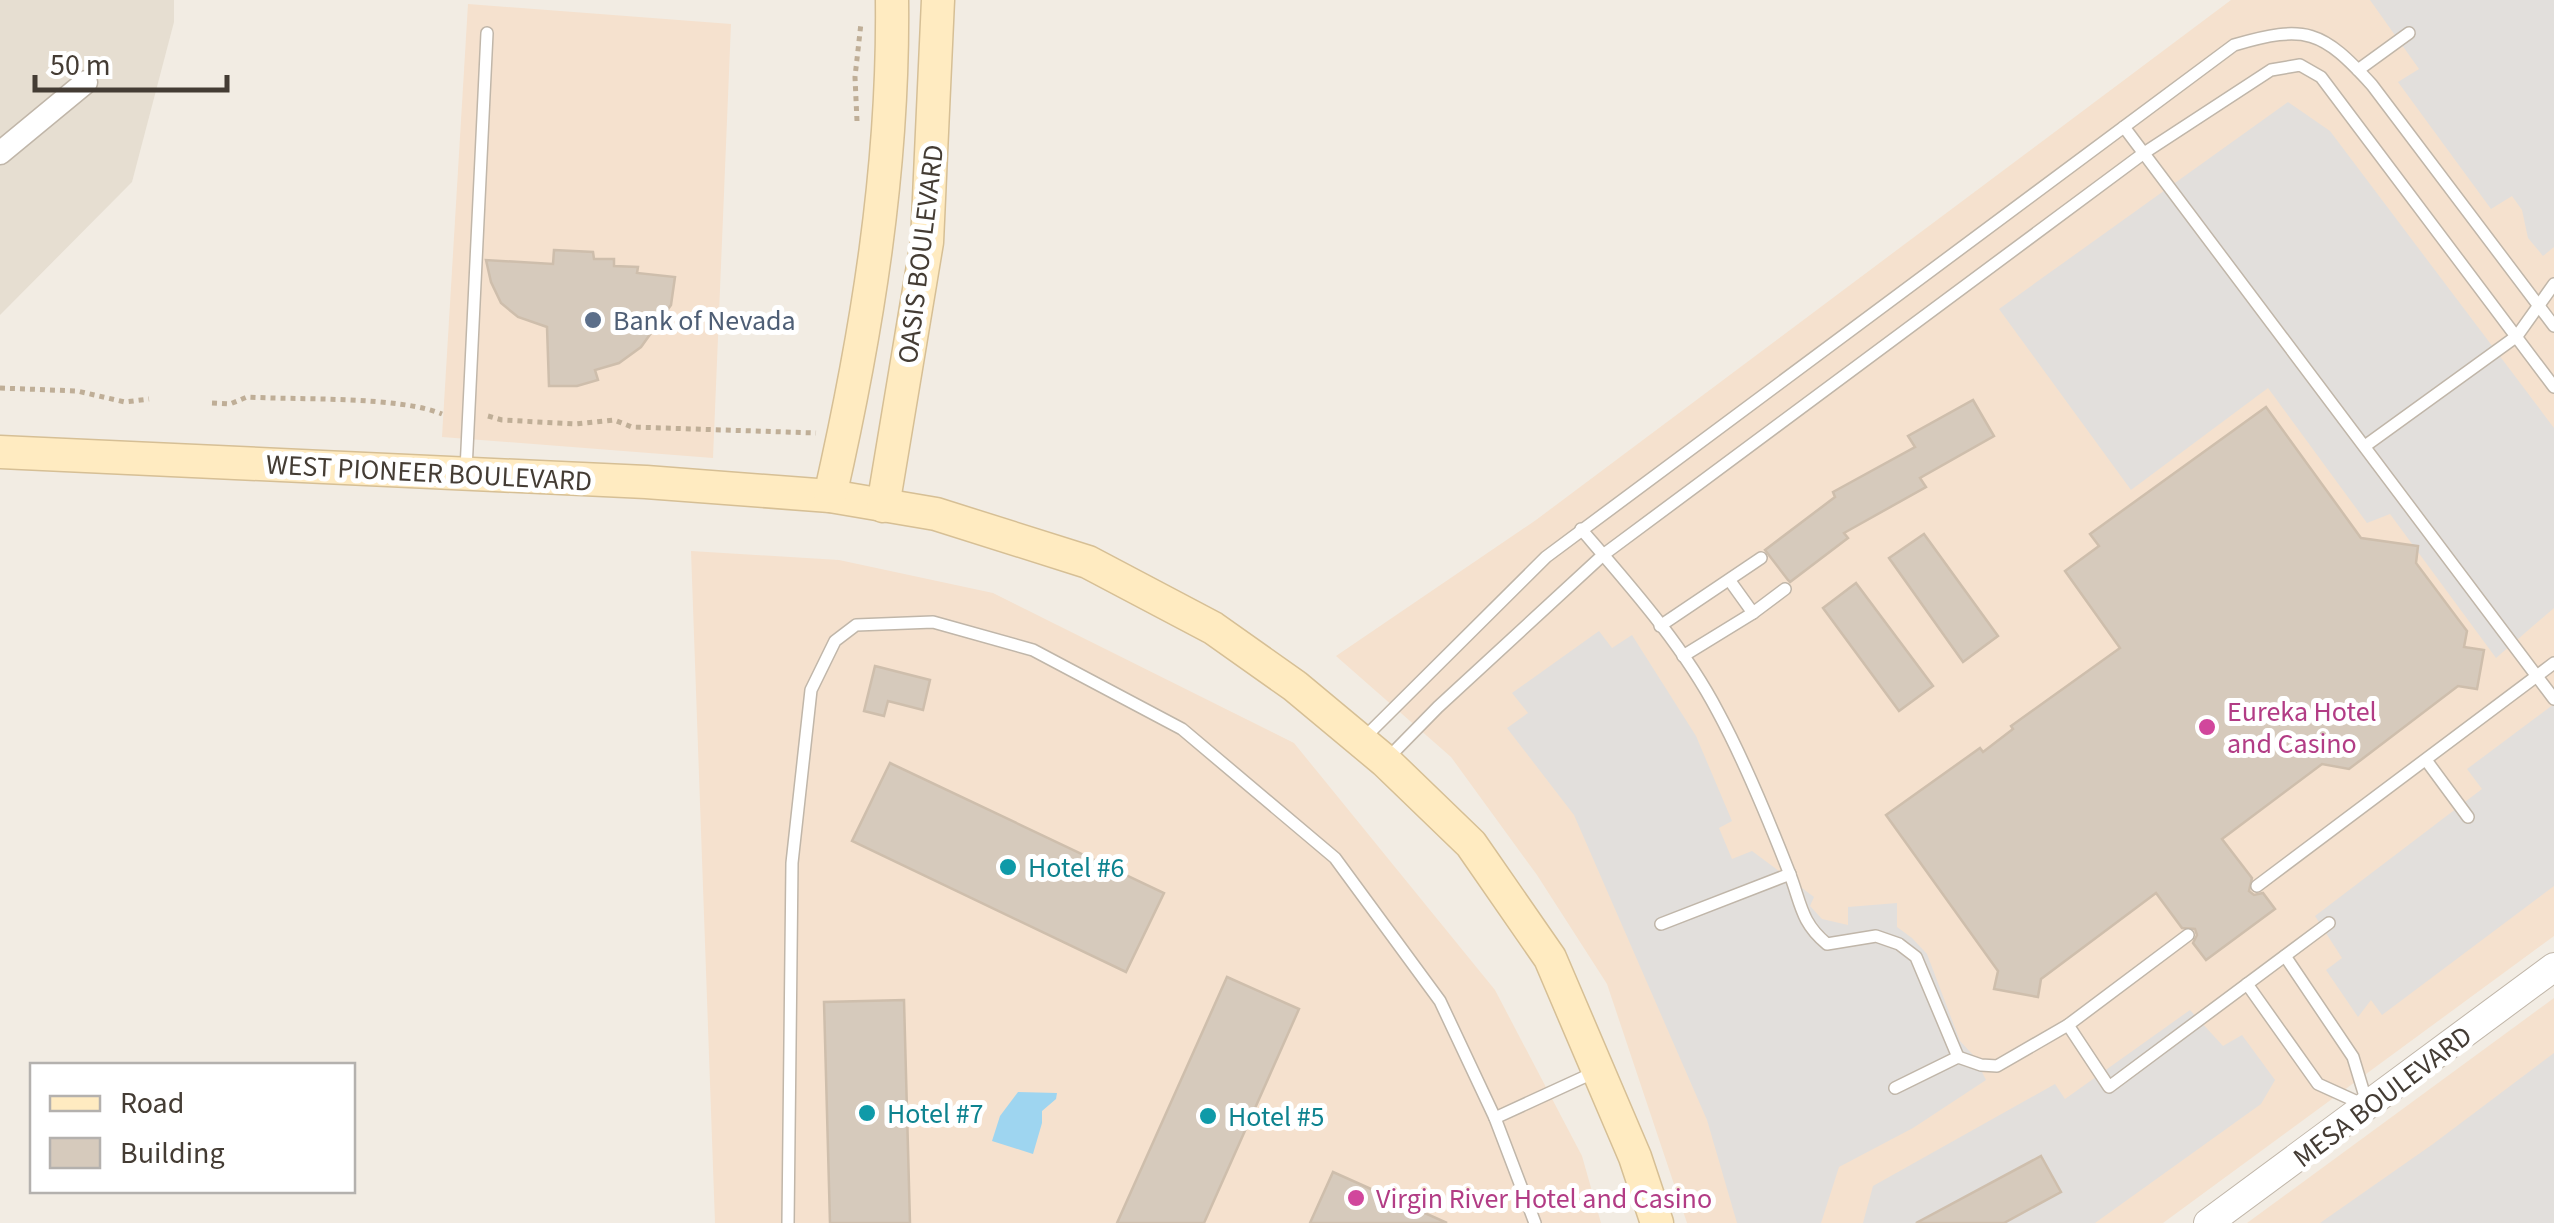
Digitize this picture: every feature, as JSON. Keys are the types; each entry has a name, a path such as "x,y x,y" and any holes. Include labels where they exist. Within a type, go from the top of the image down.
{"main road":[{"name":"OASIS BOULEVARD","path":"857,501 862,338 882,207 892,0"},
{"name":"OASIS BOULEVARD","path":"857,501 927,242 938,0"},
{"name":"WEST PIONEER BOULEVARD","path":"0,452 646,482 857,501 936,514 1088,562 1213,628 1295,686 1373,751 1471,844 1550,958 1635,1158 1656,1223"}],"street":[{"path":"0,152 86,82"},
{"name":"MESA BOULEVARD","path":"2208,1223 2554,967"}],"lane":[{"path":"1373,751 1509,590 1581,529 2234,45 2278,32 2312,34 2344,53 2554,326"},
{"path":"466,474 488,33"},
{"path":"2358,70 2409,33"},
{"path":"1373,751 1438,707 1603,555 2144,153 2271,70 2300,66 2321,76 2554,386"},
{"path":"2124,127 2554,699"},
{"path":"2365,446 2516,336 2554,284"},
{"path":"1581,529 1684,656 1718,712 1811,930 1827,944 1876,936 1899,944 1916,957 1958,1057 1981,1066 1998,1066 2068,1025 2188,935"},
{"path":"1660,626 1761,558"},
{"path":"1730,581 1753,614"},
{"path":"1684,656 1753,614 1785,589"},
{"path":"788,1223 792,863 812,690 834,641 856,625 934,622 1033,650 1182,729 1335,858 1440,1001 1495,1118 1535,1223"},
{"path":"2258,886 2554,664"},
{"path":"2426,760 2468,817"},
{"path":"1661,924 1790,874"},
{"path":"2068,1025 2109,1087 2329,923"},
{"path":"2285,956 2353,1056 2368,1108"},
{"path":"2247,984 2318,1084 2368,1108"},
{"path":"1896,1088 1958,1057"},
{"path":"1495,1118 1599,1071"}],"path":[{"path":"858,134 855,77 863,16"},
{"path":"0,388 77,391 125,402 149,399"},
{"path":"212,403 230,404 247,397 379,404 430,409 442,414"},
{"path":"488,416 502,420 576,424 614,420 632,427 821,434"}],"shaded area":[{"path":"0,0 174,0 174,22 132,182 0,315"},
{"path":"2231,0 2554,0 2554,936 2163,1223 1687,1223 1607,984 1537,875 1451,757 1336,656 1536,520"},
{"path":"2370,0 2554,0 2554,247 2543,256 2528,238 2522,210 2512,196 2491,209 2398,82 2419,69"},
{"path":"468,4 731,24 713,458 442,437"},
{"path":"2288,102 2330,131 2554,428 2554,608 2496,658 2390,514 2367,523 2268,388 2131,490 1999,309"},
{"path":"691,551 839,560 993,593 1294,743 1495,990 1582,1156 1601,1223 715,1223"},
{"path":"1599,631 1612,648 1632,635 1696,736 1732,821 1719,828 1732,859 1752,851 1814,897 1810,906 1822,919 1848,925 1848,907 1897,903 1897,927 1927,954 1960,1041 1974,1056 1986,1080 1913,1128 1839,1167 1821,1223 1737,1223 1707,1120 1574,815 1507,728 1528,713 1512,693"},
{"path":"2554,704 2554,886 2382,1015 2371,1000 2358,1017 2326,970 2342,958 2315,916 2482,789 2467,769"},
{"path":"2554,998 2554,1223 2247,1223"},
{"path":"2190,1010 2223,1046 2242,1035 2275,1080 2261,1104 2095,1223 1863,1223 1873,1186 2055,1084 2065,1099"},
{"path":"2554,1053 2554,1223 2320,1223 2433,1144"}],"water":[{"path":"1018,1092 1057,1093 1056,1099 1042,1111 1033,1154 992,1141 1000,1116"}],"building":[{"name":"Bank of Nevada","path":"554,250 593,252 594,259 614,259 614,266 638,267 637,273 675,277 671,305 641,347 619,363 595,370 598,380 577,386 549,386 547,327 518,317 501,303 486,260 553,264"},
{"path":"1973,400 1994,436 1920,478 1926,487 1844,533 1848,538 1788,580 1765,550 1835,497 1833,492 1915,447 1908,436"},
{"name":"Eureka Hotel and Casino","path":"2266,407 2361,538 2418,546 2416,563 2467,631 2464,647 2484,650 2477,689 2458,686 2349,769 2322,764 2222,839 2252,878 2249,891 2254,895 2263,893 2275,909 2206,960 2193,943 2195,929 2182,928 2156,893 2041,979 2038,997 1994,989 1998,971 1886,815 1980,748 1983,752 2013,729 2011,726 2120,648 2065,571 2099,546 2090,534"},
{"path":"1924,534 1998,636 1963,662 1889,558"},
{"path":"1856,583 1933,686 1899,711 1823,608"},
{"path":"875,666 930,680 923,710 888,701 884,716 864,711"},
{"name":"Hotel #6","path":"890,763 1164,893 1126,972 852,841"},
{"name":"Hotel #5","path":"1227,977 1299,1009 1204,1223 1117,1223"},
{"name":"Hotel #7","path":"904,1000 910,1223 830,1223 824,1002"},
{"path":"2041,1156 2061,1192 2004,1223 1916,1223"},
{"name":"Virgin River Hotel and Casino","path":"1333,1172 1447,1223 1310,1223"}],"place":[{"name":"Bank of Nevada","path":"593,320"},
{"name":"Eureka Hotel and Casino","path":"2207,727"},
{"name":"Hotel #6","path":"1008,867"},
{"name":"Hotel #7","path":"867,1113"},
{"name":"Hotel #5","path":"1208,1116"},
{"name":"Virgin River Hotel and Casino","path":"1356,1198"}]}
